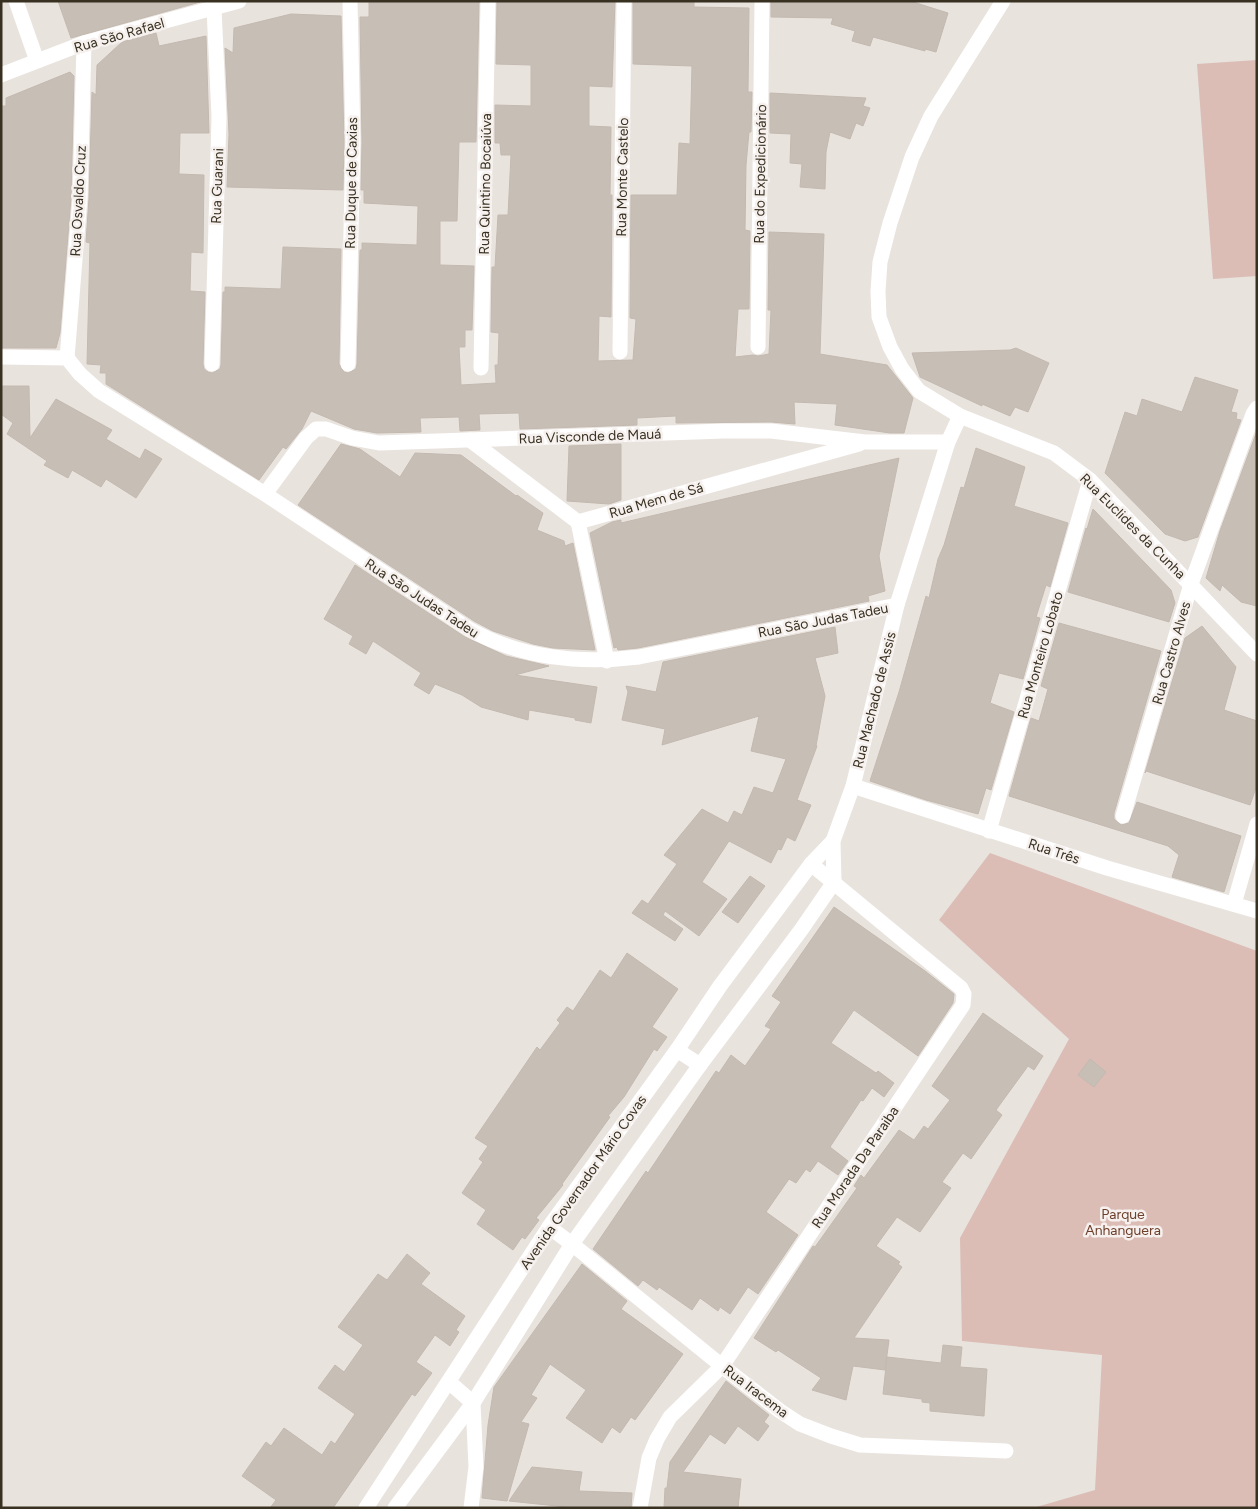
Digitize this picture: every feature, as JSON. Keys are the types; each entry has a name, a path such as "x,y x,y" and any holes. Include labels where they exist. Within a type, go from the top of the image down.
{"street":[{"path":"16,1 37,61"},
{"name":"Rua São Rafael","path":"1,75 84,43 239,1"},
{"name":"Rua Duque de Caxias","path":"348,364 353,142 350,1"},
{"name":"Rua Quintino Bocaiúva","path":"481,368 488,1"},
{"name":"Rua Monte Castelo","path":"620,352 624,1"},
{"name":"Rua do Expedicionário","path":"758,347 762,1"},
{"name":"Rua Euclides da Cunha","path":"1003,1 931,116 909,166 890,223 880,262 878,291 879,317 890,347 902,370 919,391 960,416 1054,453 1090,480 1257,654"},
{"name":"Rua Guarani","path":"212,364 219,117 214,8"},
{"name":"Rua Osvaldo Cruz","path":"67,358 80,198 84,43"},
{"path":"1,357 67,358"},
{"name":"Rua São Judas Tadeu","path":"67,358 80,374 99,391 265,494 347,550 481,636 528,653 546,657 607,661 666,652 897,605"},
{"name":"Rua Castro Alves","path":"1123,816 1191,584 1252,414 1257,408"},
{"name":"Rua Machado de Assis","path":"834,882 834,841 853,786 897,605 948,442 960,416"},
{"name":"Rua Visconde de Mauá","path":"265,494 306,438 316,429 326,429 352,438 379,443 733,431 771,431 865,442 948,442"},
{"path":"470,440 578,522 607,661"},
{"name":"Rua Mem de Sá","path":"578,522 865,442"},
{"name":"Rua Monteiro Lobato","path":"990,831 1090,480"},
{"name":"Rua Três","path":"853,786 1107,868 1257,911"},
{"path":"1234,904 1257,824"},
{"name":"Rua Machado de Assis","path":"811,864 834,841"},
{"name":"Rua Morada Da Paraiba","path":"640,1508 649,1458 657,1439 670,1417 722,1366 965,1000 961,988 811,864"},
{"name":"Avenida Governador Mário Covas","path":"366,1508 549,1227 677,1050 720,986 811,864"},
{"name":"Avenida Governador Mário Covas","path":"394,1508 473,1403 572,1244 834,882"},
{"path":"677,1050 700,1066"},
{"name":"Rua Iracema","path":"549,1227 722,1366 780,1411 800,1424 860,1445 1006,1451"},
{"path":"449,1382 473,1403 476,1467 471,1508"}],"green space":[{"path":"1257,60 1257,276 1213,279 1197,64"},
{"name":"Parque Anhanguera","path":"990,853 1257,951 1257,1508 1033,1508 1095,1490 1102,1355 962,1341 960,1238 1069,1039 939,920"}],"building":[{"path":"58,1 200,1 200,2 71,38"},
{"path":"369,1 479,1 476,142 459,142 457,221 440,221 440,265 474,266 472,330 465,330 465,347 459,347 461,385 496,383 495,365 498,365 499,333 491,332 492,267 495,267 498,215 508,215 511,155 501,155 500,143 495,143 495,105 531,106 531,65 496,64 497,1 615,1 612,87 589,86 589,126 611,127 611,317 599,316 598,361 633,360 636,319 630,318 631,195 677,195 679,143 690,144 692,66 633,64 633,1 694,1 694,7 749,8 748,92 752,92 751,132 749,132 746,165 745,230 750,231 749,309 738,309 735,357 769,354 771,310 768,310 769,232 824,234 820,354 887,365 913,398 904,433 890,433 835,425 837,404 794,402 795,424 771,422 676,423 676,416 637,418 637,425 520,429 519,413 479,414 480,430 460,431 459,417 420,418 421,432 377,433 354,429 311,411 302,429 286,449 283,447 259,480 106,384 106,373 100,373 101,365 87,364 90,243 86,242 92,92 96,95 97,65 122,42 156,33 159,46 206,36 209,133 180,133 179,174 204,175 203,253 191,252 190,291 205,292 204,369 212,373 220,369 223,292 225,292 225,287 281,289 283,247 341,249 339,364 344,372 348,373 356,369 360,250 362,250 362,243 417,245 418,206 364,203 364,190 361,190 360,17 369,17"},
{"path":"771,1 910,1 948,13 936,52 925,49 925,51 873,37 870,46 852,41 855,31 831,24 833,18 771,17"},
{"path":"291,14 341,16 344,142 343,190 227,187 229,134 225,48 233,53 234,28"},
{"path":"70,72 74,76 71,198 60,333 56,348 1,348 1,106 6,106 6,98"},
{"path":"770,93 866,98 863,106 870,108 863,126 856,123 850,139 830,132 826,152 825,189 800,187 802,164 790,163 791,134 770,133"},
{"path":"1016,348 1049,363 1028,412 1015,407 1010,416 982,404 982,406 920,377 912,353 1010,350"},
{"path":"1195,377 1238,390 1231,412 1237,413 1236,419 1241,420 1198,537 1185,541 1165,534 1105,473 1125,412 1137,416 1142,399 1182,412"},
{"path":"1,386 29,386 30,438 56,399 112,430 106,439 140,459 145,449 162,459 136,498 106,479 101,487 72,470 68,478 44,465 47,461 7,434 13,423 1,414"},
{"path":"1257,431 1257,606 1241,602 1222,585 1220,591 1206,578 1220,531"},
{"path":"341,444 360,449 400,477 415,453 461,455 516,496 543,513 537,530 564,541 565,546 573,543 595,650 553,648 533,644 493,631 474,621 298,505"},
{"path":"621,444 621,500 609,504 567,501 569,446"},
{"path":"976,448 1025,467 1014,506 1068,523 1050,587 1046,585 1036,617 1040,618 1023,679 999,673 990,703 1014,712 991,790 986,788 978,814 926,800 870,781 899,692 926,596 929,598 938,559 961,487 964,488"},
{"path":"899,458 879,556 885,591 868,596 869,601 638,648 618,650 617,647 614,648 590,533 612,522 621,520 621,523"},
{"path":"1093,509 1171,590 1175,603 1169,622 1068,592"},
{"path":"355,565 465,637 506,656 549,666 515,675 597,687 591,723 575,720 575,718 529,710 528,720 481,707 462,695 435,684 429,694 414,685 421,673 373,641 366,654 349,644 353,636 324,619"},
{"path":"1059,623 1161,651 1114,813 1114,819 1121,825 1129,823 1137,802 1241,836 1224,892 1172,877 1179,855 1168,846 1009,796 1031,718 1039,721 1048,689 1041,686"},
{"path":"1202,626 1236,667 1224,710 1257,721 1257,785 1250,805 1146,771 1145,773 1185,638"},
{"path":"835,627 838,653 815,658 825,696 817,746 797,800 811,805 795,841 787,837 781,850 778,849 771,863 729,841 702,882 727,899 699,936 665,911 663,915 683,929 675,941 632,913 642,900 648,904 677,864 664,855 702,809 728,823 734,811 742,815 754,787 773,793 786,759 751,751 759,716 662,745 665,729 622,720 628,692 626,686 656,692 663,662"},
{"path":"750,876 765,886 738,923 722,912"},
{"path":"834,907 925,971 954,994 953,1003 918,1056 854,1010 831,1043 876,1073 878,1071 894,1083 884,1097 872,1088 863,1101 861,1100 830,1147 848,1161 838,1175 818,1161 810,1172 806,1169 796,1183 789,1179 766,1212 798,1235 758,1294 748,1287 730,1314 720,1307 718,1311 700,1298 692,1310 659,1287 657,1290 643,1280 638,1286 593,1249 646,1171 648,1173 716,1071 719,1073 731,1055 745,1066 771,1029 765,1026 781,1002 772,996"},
{"path":"627,953 678,989 652,1027 667,1037 657,1051 654,1049 624,1097 608,1116 610,1117 563,1185 536,1218 539,1220 525,1239 522,1237 513,1250 477,1224 486,1210 462,1193 483,1162 479,1159 488,1146 475,1138 537,1047 540,1050 560,1023 557,1020 567,1007 573,1011 600,970 611,978"},
{"path":"983,1013 1043,1056 1034,1070 1028,1066 996,1110 1002,1115 971,1159 963,1153 942,1182 951,1188 920,1232 897,1217 876,1246 900,1262 898,1264 902,1267 854,1338 889,1340 885,1370 853,1366 846,1400 812,1390 821,1378 778,1350 776,1352 754,1338 813,1246 815,1247 857,1188 854,1186 861,1175 864,1178 899,1130 914,1140 924,1126 928,1129 950,1100 932,1086"},
{"path":"1090,1059 1106,1072 1094,1087 1078,1075"},
{"path":"407,1254 430,1273 421,1284 465,1316 456,1330 459,1332 450,1346 435,1335 416,1362 432,1373 415,1396 412,1394 333,1508 270,1508 276,1500 242,1476 266,1442 271,1446 284,1428 322,1455 331,1441 335,1444 355,1414 318,1388 335,1365 344,1372 363,1345 338,1327 378,1274 387,1280"},
{"path":"582,1264 627,1301 621,1309 683,1354 635,1420 631,1417 620,1433 612,1427 602,1443 566,1418 586,1390 550,1364 531,1395 537,1398 521,1422 529,1424 507,1501 482,1498 488,1425 494,1387"},
{"path":"943,1345 962,1347 960,1367 987,1369 984,1416 930,1411 930,1403 922,1402 922,1399 883,1394 887,1357 941,1363"},
{"path":"726,1381 769,1415 764,1422 769,1426 758,1441 738,1426 725,1444 710,1434 683,1472 741,1479 738,1508 664,1508 665,1488 667,1488 670,1462"},
{"path":"532,1467 582,1472 579,1491 632,1493 631,1508 576,1508 509,1501"}]}
